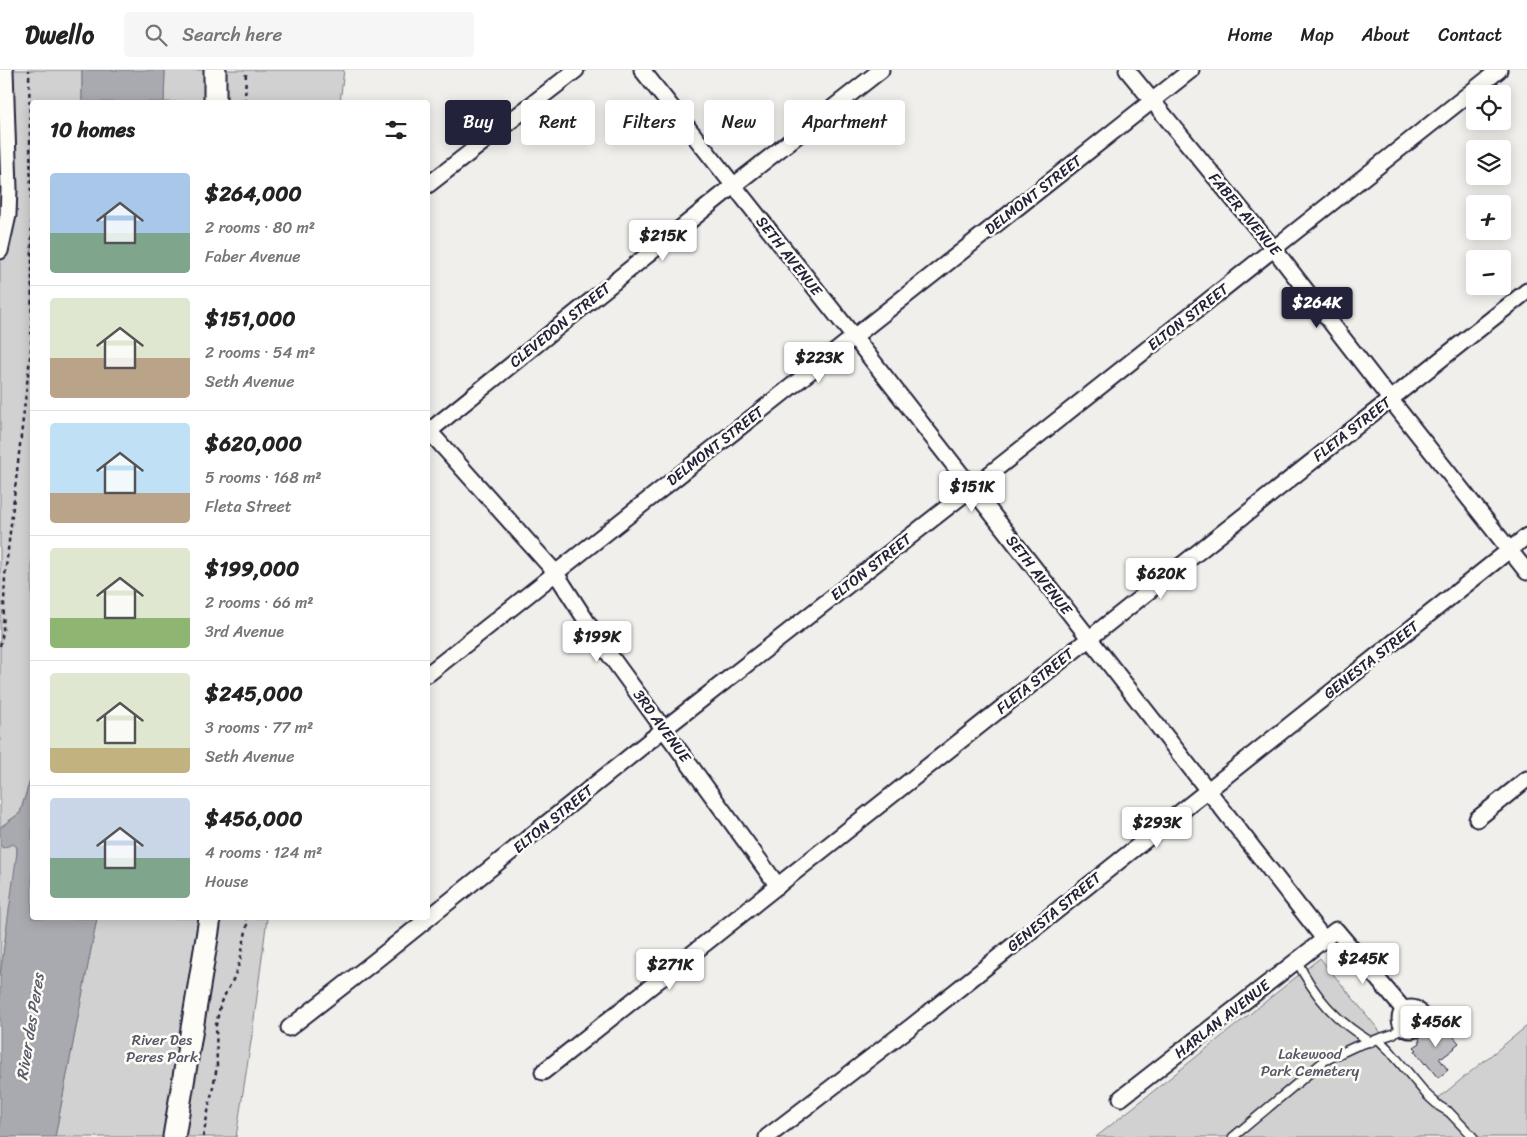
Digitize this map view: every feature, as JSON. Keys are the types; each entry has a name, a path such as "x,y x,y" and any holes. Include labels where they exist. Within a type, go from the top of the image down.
{"main road":[{"path":"214,100 215,70"},
{"path":"174,1137 210,920"}],"street":[{"path":"0,251 8,215 9,189 5,70"},
{"path":"430,184 576,70"},
{"name":"SETH AVENUE","path":"642,70 854,337 1324,939"},
{"name":"CLEVEDON STREET","path":"430,430 733,186 881,70"},
{"name":"FABER AVENUE","path":"1127,70 1274,249 1527,572"},
{"name":"DELMONT STREET","path":"430,672 1191,70"},
{"name":"ELTON STREET","path":"430,917 664,729 972,488 1499,70"},
{"name":"FLETA STREET","path":"543,1072 1527,291"},
{"name":"3RD AVENUE","path":"430,434 555,572 598,639 778,886"},
{"name":"GENESTA STREET","path":"767,1137 912,1026 1207,789 1527,536"},
{"path":"1477,819 1527,779"},
{"name":"ELTON STREET","path":"289,1028 426,920"},
{"path":"1324,939 1336,930 1404,1010 1411,1008 1420,1013 1422,1020 1416,1029 1409,1030 1403,1026"},
{"name":"HARLAN AVENUE","path":"1121,1098 1324,939"}],"lane":[{"path":"1296,961 1318,997 1335,1016 1351,1030 1375,1041 1390,1051 1427,1095 1449,1112 1474,1137"},
{"path":"1233,1137 1324,1061 1339,1053 1393,1034 1403,1026"}],"path":[{"path":"28,70 30,168"},
{"path":"246,70 246,100"},
{"path":"0,646 5,576 30,365"},
{"path":"203,1137 217,1067 216,1025 221,1002 234,978 240,961 247,926 246,920"}],"green space":[{"path":"0,70 82,70 82,100 30,100 30,780 20,813 0,827"},
{"path":"165,70 344,70 340,100 164,100"},
{"path":"13,843 17,847 16,867 0,976 0,845 3,848"},
{"name":"River Des Peres Park","path":"97,920 267,920 252,1035 236,1137 55,1137"},
{"name":"Lakewood Park Cemetery","path":"1320,958 1436,1100 1527,1026 1527,1137 1096,1137"}],"water":[{"path":"82,70 165,70 164,100 82,100"},
{"name":"River des Peres","path":"30,780 30,920 97,920 55,1137 0,1137 0,976 17,847 13,844 3,848 0,845 0,828 20,813"}],"building":[{"path":"1442,1023 1459,1043 1442,1058 1441,1056 1439,1058 1448,1070 1438,1078 1425,1064 1414,1047 1420,1043 1419,1037 1423,1033 1427,1033 1433,1027 1437,1027"}]}
